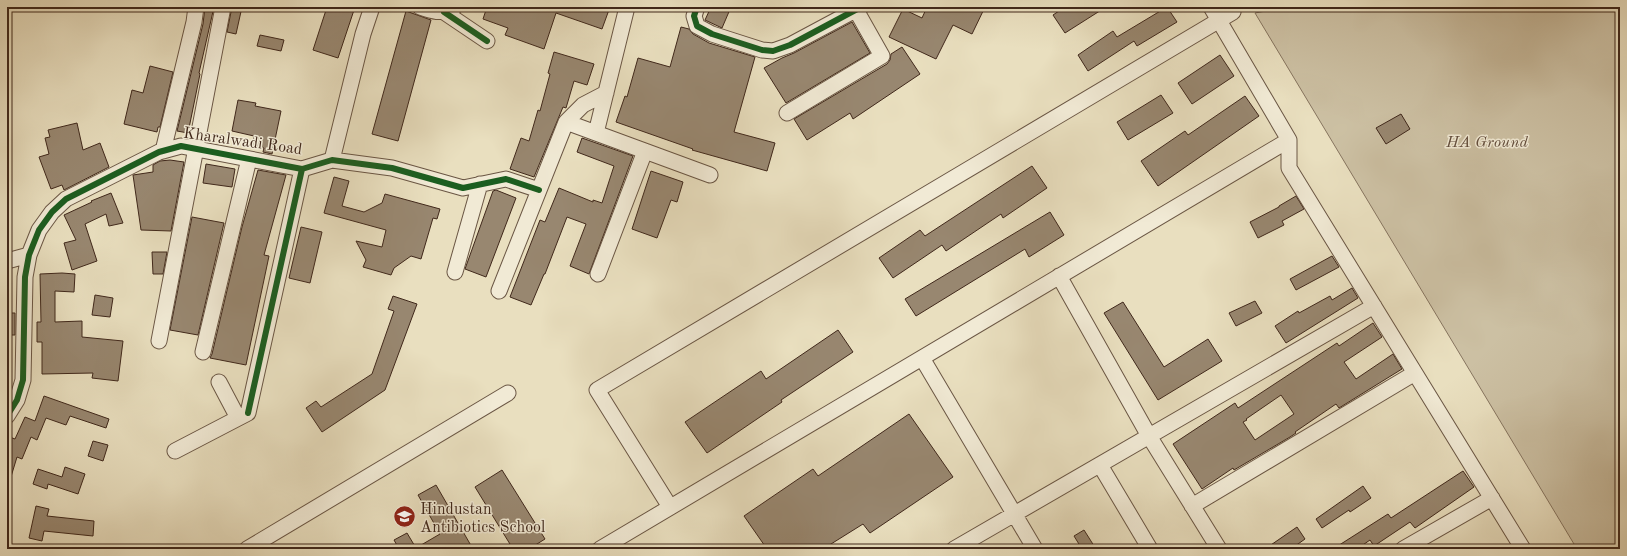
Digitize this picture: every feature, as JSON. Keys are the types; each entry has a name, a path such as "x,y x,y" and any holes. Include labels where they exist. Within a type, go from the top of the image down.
{"street":[{"path":"163,151 194,22 196,7"},
{"path":"159,341 223,7"},
{"path":"372,7 363,34 332,160 392,168 463,188 506,179 539,190"},
{"path":"420,7 435,12 449,10 487,41"},
{"path":"596,133 627,7"},
{"path":"697,7 694,16 697,26 727,39 762,50 782,48 790,45 858,8 882,56 787,113"},
{"path":"670,507 597,390 1215,13 1233,12"},
{"path":"1215,13 1288,140 1289,168 1523,549"},
{"path":"499,291 566,122 583,105 606,93"},
{"path":"566,122 710,175"},
{"path":"600,549 1288,140"},
{"name":"Kharalwadi Road","path":"7,416 17,400 23,380 25,277 29,254 39,230 52,212 66,199 163,151 181,146 302,170 332,160"},
{"path":"598,274 645,151"},
{"path":"203,352 249,159"},
{"path":"175,451 243,415 302,170"},
{"path":"455,272 480,184"},
{"path":"7,262 29,254"},
{"path":"1059,276 1149,436 1219,549"},
{"path":"954,549 1374,306"},
{"path":"922,358 1035,549"},
{"path":"1192,506 1415,373"},
{"path":"220,382 243,415"},
{"path":"247,549 508,393"},
{"path":"1100,464 1150,549"},
{"path":"1403,549 1492,498"}],"green space":[{"name":"HA Ground","path":"1287,7 1620,7 1620,549 1577,549 1255,13"}],"building":[{"path":"205,7 214,7 199,73 188,133 177,131 203,24"},
{"path":"232,7 242,7 236,34 227,32"},
{"path":"327,7 355,7 338,58 313,50"},
{"path":"487,7 610,7 602,29 556,13 544,49 505,35 508,28 483,19"},
{"path":"711,7 731,7 722,28 705,20"},
{"path":"927,7 985,7 972,34 953,25 936,59 889,37 903,9 922,18"},
{"path":"1065,7 1106,7 1065,33 1053,15"},
{"path":"1167,7 1177,22 1137,46 1134,41 1088,71 1078,55 1113,31 1117,37"},
{"path":"406,11 431,20 398,141 372,134"},
{"path":"852,22 870,53 786,103 764,68"},
{"path":"681,27 689,29 693,34 709,43 755,57 734,132 775,143 767,171 692,150 693,149 616,122 625,96 627,97 638,58 670,67"},
{"path":"260,35 284,40 281,51 257,46"},
{"path":"902,47 920,74 853,119 850,113 807,140 794,119 887,64 890,60 891,54"},
{"path":"554,52 594,64 587,85 574,81 566,108 563,107 534,177 510,169 521,138 529,141 538,110 540,111"},
{"path":"1220,55 1234,76 1192,104 1178,83"},
{"path":"150,66 173,72 160,127 158,127 157,132 124,124 132,90 143,93"},
{"path":"1161,95 1173,113 1128,140 1117,122"},
{"path":"1245,96 1259,116 1158,186 1141,161 1185,131 1188,135"},
{"path":"238,100 256,103 255,106 281,111 272,154 263,152 264,148 252,146 254,136 232,131"},
{"path":"1401,114 1410,129 1386,144 1376,128"},
{"path":"77,123 83,150 100,143 109,167 64,190 62,185 51,189 39,157 49,154 45,138 50,137 48,130"},
{"path":"582,138 633,156 589,274 570,266 586,224 567,217 545,274 531,305 510,297 540,220 545,222 559,188 593,202 593,200 602,203 614,166 577,152"},
{"path":"170,160 184,162 171,231 141,230 133,175 153,172 153,165 160,161"},
{"path":"206,164 235,169 232,187 203,183"},
{"path":"1032,166 1047,188 1003,218 1001,214 946,251 942,245 893,278 879,258 920,230 925,236"},
{"path":"258,170 286,175 264,255 269,256 246,365 210,358 242,227"},
{"path":"651,171 683,182 677,202 671,200 657,238 632,229"},
{"path":"334,177 349,181 342,206 364,212 382,203 385,194 440,209 437,219 433,218 421,259 411,256 394,268 391,275 363,267 366,260 356,241 382,247 386,230 324,213"},
{"path":"496,190 516,198 486,277 465,269 493,191"},
{"path":"111,193 123,223 109,226 106,214 85,224 97,261 72,270 64,243 76,240 64,215 92,202 91,201"},
{"path":"1296,196 1304,209 1282,221 1284,225 1258,238 1250,222 1279,207"},
{"path":"1050,212 1064,235 1029,257 1025,249 916,316 905,299"},
{"path":"192,217 224,223 198,335 170,330"},
{"path":"301,227 322,232 310,283 289,278"},
{"path":"152,252 167,252 163,274 153,274"},
{"path":"1332,256 1339,267 1296,290 1290,279"},
{"path":"40,274 75,274 74,292 55,291 55,322 82,321 82,337 123,341 118,381 92,378 93,373 42,374 42,342 37,342 37,322 41,322"},
{"path":"1352,288 1358,298 1286,343 1275,326 1298,311 1299,313 1330,296 1332,300"},
{"path":"95,295 113,298 110,317 92,315"},
{"path":"393,296 417,304 385,390 322,432 306,408 316,401 321,407 372,374 394,311 388,309"},
{"path":"1255,301 1262,313 1236,326 1229,313"},
{"path":"1123,302 1164,367 1208,339 1222,361 1158,400 1104,313"},
{"path":"7,313 15,313 15,335 7,335"},
{"path":"1373,323 1382,337 1344,362 1356,379 1393,354 1402,369 1339,408 1336,404 1290,437 1234,470 1233,468 1202,489 1173,444 1235,403 1238,408 1337,343 1339,346","holes":["1281,395 1294,414 1255,440 1243,422"]},
{"path":"838,330 853,352 781,400 782,402 707,453 685,422 761,371 766,379"},
{"path":"44,396 109,419 106,428 70,416 66,425 46,418 37,440 31,437 22,459 17,457 10,480 7,480 7,436 15,439 25,417 35,421"},
{"path":"909,414 953,477 870,533 863,524 823,549 767,549 744,516 813,469 818,476"},
{"path":"93,441 108,445 103,461 88,456"},
{"path":"65,467 85,474 78,494 48,484 47,489 33,484 38,469 62,477"},
{"path":"502,470 545,539 529,549 513,549 475,487"},
{"path":"1463,471 1474,487 1415,528 1410,522 1374,546 1370,540 1357,549 1333,549 1388,514 1391,518"},
{"path":"436,485 473,549 399,549 394,540 407,533 416,548 440,534 418,495"},
{"path":"1363,486 1371,498 1350,512 1349,510 1322,528 1316,519"},
{"path":"36,506 49,509 47,516 94,521 93,536 44,531 42,541 29,538"},
{"path":"1297,527 1305,539 1291,549 1265,549"},
{"path":"1084,530 1096,549 1082,549 1074,536"}],"cycle path":[{"path":"697,7 694,16 697,26 712,34 762,50 773,51 790,45 861,7"},
{"path":"444,12 487,41"},
{"path":"7,416 17,400 23,380 25,277 29,255 39,230 52,212 66,199 159,152 181,146 302,169 332,160 392,168 463,188 506,179 539,190"},
{"path":"248,413 302,169"}],"place":[{"name":"Hindustan Antibiotics School","path":"405,517"}]}
